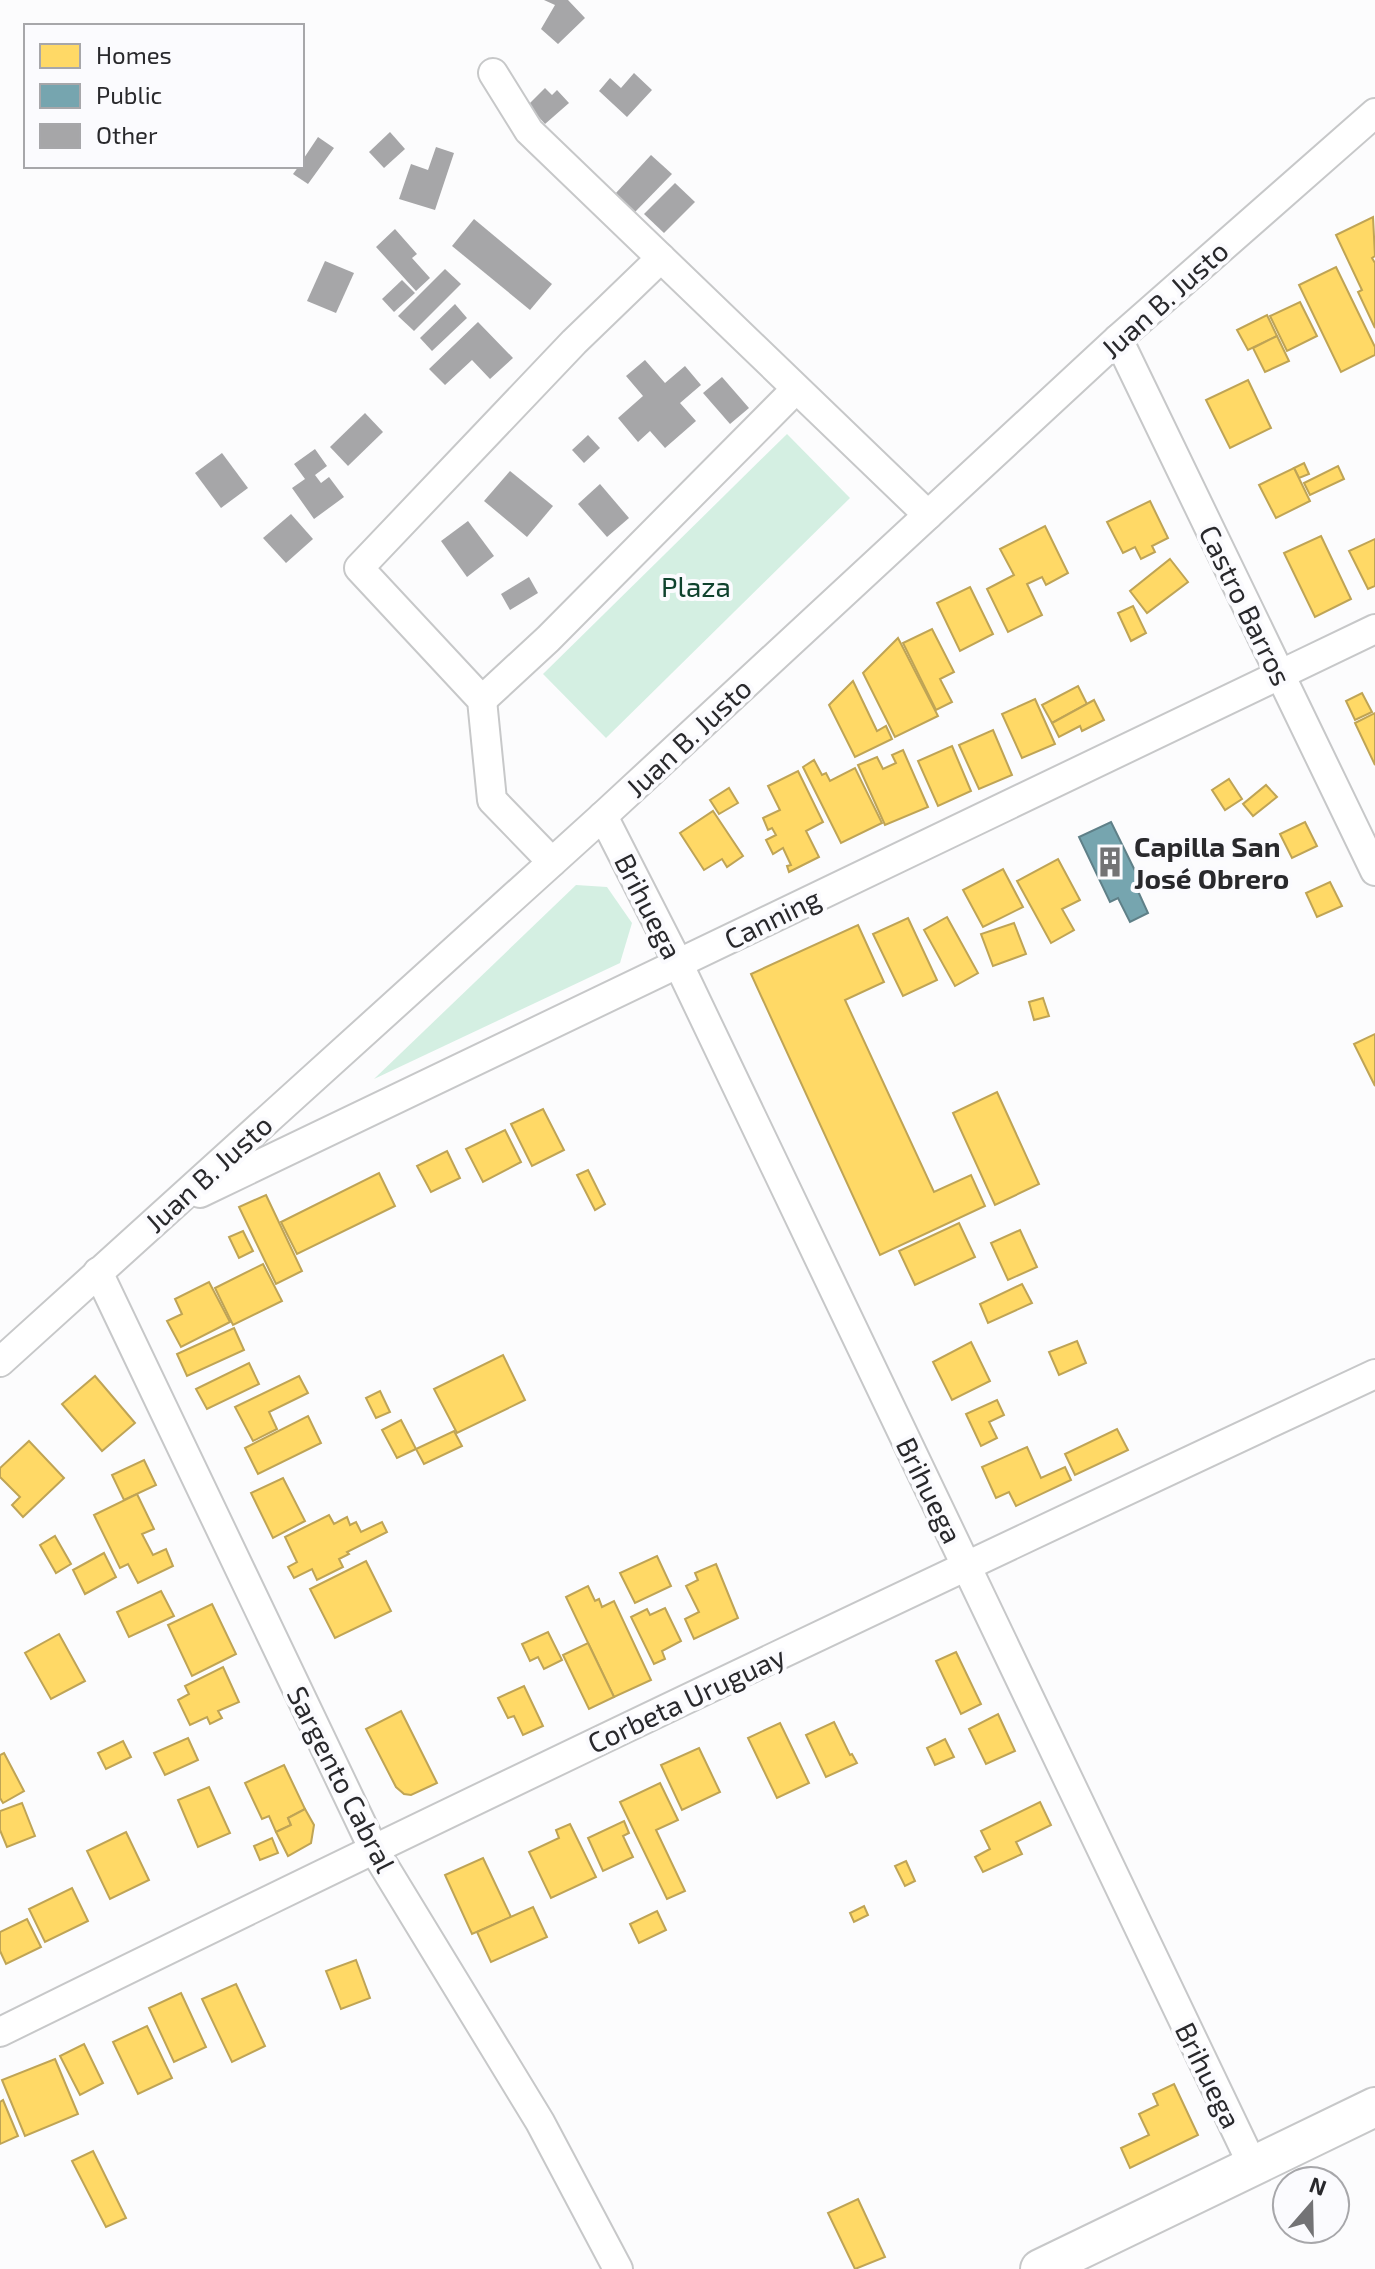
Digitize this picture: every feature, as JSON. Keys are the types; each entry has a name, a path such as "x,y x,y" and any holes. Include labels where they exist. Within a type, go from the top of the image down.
{"main road":[{"path":"1040,2269 1375,2107"}],"street":[{"path":"493,73 529,131 928,515"},
{"name":"Juan B. Justo","path":"0,1362 603,816 1118,339 1375,113"},
{"path":"552,862 492,800 482,700 359,568 574,342 661,258"},
{"name":"Castro Barros","path":"1118,339 1375,871"},
{"path":"482,700 548,639 796,389"},
{"name":"Canning","path":"170,1207 1375,629"},
{"name":"Brihuega","path":"603,816 678,963 1253,2166"},
{"name":"Sargento Cabral","path":"98,1272 373,1848 540,2122 618,2269"},
{"name":"Corbeta Uruguay","path":"0,2032 373,1848 1375,1374"}],"green space":[{"name":"Plaza","path":"787,434 850,498 606,738 543,674"},
{"path":"576,885 607,887 632,923 620,963 374,1079"}],"building: Homes":[{"path":"1373,217 1375,328 1358,292 1362,290 1336,235"},
{"path":"1336,267 1375,347 1375,355 1341,372 1299,285"},
{"path":"1300,302 1317,336 1287,351 1270,316"},
{"path":"1267,315 1277,336 1248,350 1237,330"},
{"path":"1277,336 1289,361 1265,372 1253,348"},
{"path":"1248,380 1271,428 1230,448 1206,400"},
{"path":"1304,463 1309,474 1299,478 1294,468"},
{"path":"1338,466 1344,479 1310,495 1304,483"},
{"path":"1294,468 1310,501 1276,518 1259,485"},
{"path":"1150,501 1168,538 1152,546 1155,552 1141,559 1135,547 1123,553 1107,522"},
{"path":"1045,526 1068,573 1046,585 1042,577 1027,584 1042,615 1008,632 987,589 1014,575 1000,549"},
{"path":"1321,536 1351,599 1315,617 1284,553"},
{"path":"1375,539 1375,586 1368,589 1349,551"},
{"path":"1170,559 1188,582 1147,613 1130,591"},
{"path":"970,587 993,634 960,651 937,603"},
{"path":"1133,606 1146,633 1131,641 1118,613"},
{"path":"932,629 954,672 940,679 952,702 936,710 903,643"},
{"path":"898,638 938,716 895,737 863,673"},
{"path":"853,681 877,731 886,726 892,739 855,757 829,705"},
{"path":"1078,686 1087,704 1052,723 1042,705"},
{"path":"1362,693 1372,712 1355,720 1346,701"},
{"path":"1035,699 1055,744 1022,758 1002,714"},
{"path":"1094,700 1104,720 1082,731 1080,726 1059,737 1052,723"},
{"path":"1375,713 1375,765 1355,723"},
{"path":"993,730 1012,775 979,789 959,745"},
{"path":"952,746 971,791 938,806 918,761"},
{"path":"903,750 928,807 885,825 858,765 877,757 883,769 896,763 892,755"},
{"path":"814,760 822,775 826,773 830,781 855,768 882,823 841,843 803,767"},
{"path":"798,771 823,822 806,831 819,857 789,872 787,866 791,865 783,848 773,854 766,840 776,835 772,828 768,830 763,818 780,810 768,786"},
{"path":"1229,779 1242,799 1225,810 1212,790"},
{"path":"1266,785 1277,797 1253,816 1243,804"},
{"path":"729,788 738,803 719,814 710,800"},
{"path":"713,811 743,856 727,867 722,859 704,870 680,833"},
{"path":"1305,822 1317,846 1292,858 1280,834"},
{"path":"1058,859 1080,900 1062,909 1074,930 1051,943 1017,881"},
{"path":"1003,869 1023,907 983,927 963,890"},
{"path":"1330,882 1342,906 1317,917 1306,893"},
{"path":"947,917 978,973 955,986 924,930"},
{"path":"908,918 937,980 903,996 873,934"},
{"path":"1014,923 1026,954 993,966 981,934"},
{"path":"858,925 884,982 845,1000 934,1192 971,1175 985,1206 880,1255 751,974"},
{"path":"1043,998 1049,1016 1034,1020 1029,1002"},
{"path":"1375,1034 1375,1086 1354,1044"},
{"path":"997,1092 1039,1184 995,1205 953,1113"},
{"path":"543,1109 564,1150 532,1166 511,1124"},
{"path":"505,1130 521,1162 483,1182 466,1149"},
{"path":"447,1151 460,1178 431,1192 417,1166"},
{"path":"588,1170 605,1204 595,1210 577,1175"},
{"path":"379,1173 395,1206 297,1254 281,1222"},
{"path":"266,1195 302,1271 276,1284 239,1207"},
{"path":"959,1223 975,1257 915,1285 899,1251"},
{"path":"1020,1230 1037,1267 1008,1280 991,1243"},
{"path":"243,1231 253,1251 239,1258 229,1237"},
{"path":"263,1264 282,1301 233,1325 215,1288"},
{"path":"209,1282 230,1322 181,1347 167,1321 182,1314 175,1299"},
{"path":"1022,1284 1032,1303 988,1323 980,1304"},
{"path":"234,1328 244,1350 187,1376 177,1354"},
{"path":"1077,1341 1086,1363 1059,1375 1049,1352"},
{"path":"971,1342 990,1381 952,1400 933,1362"},
{"path":"503,1355 525,1400 457,1433 434,1389"},
{"path":"249,1363 259,1384 207,1409 196,1389"},
{"path":"95,1376 135,1423 102,1451 62,1404"},
{"path":"299,1376 308,1393 269,1412 277,1429 253,1441 235,1407"},
{"path":"380,1391 390,1412 376,1418 366,1398"},
{"path":"997,1400 1004,1415 989,1422 997,1438 981,1446 966,1414"},
{"path":"308,1416 321,1443 258,1474 245,1448"},
{"path":"401,1420 416,1449 397,1458 382,1430"},
{"path":"1117,1429 1128,1450 1075,1475 1065,1454"},
{"path":"454,1431 462,1446 424,1464 416,1449"},
{"path":"29,1441 64,1478 23,1517 12,1505 20,1497 0,1477 0,1468"},
{"path":"1027,1447 1041,1478 1065,1467 1071,1480 1016,1506 1009,1492 996,1498 982,1467"},
{"path":"144,1460 156,1485 124,1500 112,1475"},
{"path":"283,1478 305,1521 273,1538 251,1493"},
{"path":"137,1494 154,1529 142,1534 153,1555 166,1549 173,1566 138,1583 128,1564 120,1568 94,1515"},
{"path":"329,1515 334,1524 347,1517 350,1525 356,1522 361,1532 382,1522 387,1532 347,1552 349,1554 339,1559 343,1567 317,1580 312,1569 294,1578 288,1567 297,1562 285,1537"},
{"path":"55,1536 71,1564 56,1573 40,1545"},
{"path":"104,1553 116,1577 85,1594 73,1570"},
{"path":"657,1556 671,1586 635,1603 620,1573"},
{"path":"366,1561 391,1611 335,1638 310,1589"},
{"path":"716,1564 738,1618 694,1639 685,1619 699,1612 686,1586 698,1580 695,1573"},
{"path":"588,1586 595,1601 599,1599 602,1607 614,1601 651,1680 614,1697 566,1597"},
{"path":"161,1591 174,1616 129,1637 117,1612"},
{"path":"212,1604 236,1654 192,1676 168,1625"},
{"path":"665,1608 681,1641 662,1651 665,1659 654,1664 631,1617 647,1609 650,1615"},
{"path":"548,1632 562,1660 544,1669 538,1657 530,1661 522,1644"},
{"path":"59,1634 85,1681 51,1699 25,1653"},
{"path":"588,1643 614,1697 589,1709 563,1655"},
{"path":"956,1652 981,1704 961,1714 936,1661"},
{"path":"223,1667 239,1702 218,1711 222,1718 210,1724 207,1717 190,1725 178,1700 189,1694 185,1686"},
{"path":"524,1686 543,1726 523,1735 514,1716 508,1718 498,1698"},
{"path":"401,1711 437,1783 411,1795 404,1794 396,1787 366,1729"},
{"path":"998,1714 1015,1751 986,1764 969,1729"},
{"path":"834,1722 857,1763 826,1777 806,1735"},
{"path":"780,1723 809,1783 777,1798 748,1738"},
{"path":"188,1738 198,1760 165,1775 154,1753"},
{"path":"945,1739 954,1757 935,1765 927,1748"},
{"path":"123,1741 131,1757 106,1769 98,1753"},
{"path":"699,1748 720,1792 682,1810 661,1765"},
{"path":"4,1753 24,1791 3,1803 0,1798 0,1755"},
{"path":"284,1765 305,1809 288,1818 291,1825 276,1832 269,1816 262,1819 245,1783"},
{"path":"660,1783 678,1820 656,1830 685,1891 667,1899 620,1802"},
{"path":"209,1787 230,1833 198,1847 178,1800"},
{"path":"1040,1802 1051,1825 1016,1842 1022,1854 983,1872 975,1857 990,1849 981,1831"},
{"path":"22,1803 35,1836 7,1847 0,1830 0,1811"},
{"path":"305,1809 314,1825 311,1843 288,1856 276,1832 291,1825 288,1818"},
{"path":"624,1821 629,1833 623,1836 633,1857 603,1871 588,1838"},
{"path":"570,1824 596,1877 551,1898 529,1852 559,1838 556,1830"},
{"path":"126,1832 149,1880 110,1899 87,1851"},
{"path":"272,1838 278,1853 260,1860 254,1846"},
{"path":"483,1858 511,1917 472,1934 445,1875"},
{"path":"906,1861 915,1881 905,1886 895,1866"},
{"path":"72,1888 88,1921 45,1942 29,1909"},
{"path":"864,1906 868,1915 854,1922 850,1913"},
{"path":"533,1907 547,1937 491,1962 477,1932"},
{"path":"657,1911 666,1930 639,1943 630,1924"},
{"path":"27,1919 41,1947 6,1964 0,1951 0,1932"},
{"path":"356,1960 370,1998 341,2009 326,1971"},
{"path":"236,1984 265,2046 232,2062 202,1999"},
{"path":"181,1993 206,2047 174,2062 149,2008"},
{"path":"147,2026 172,2078 138,2094 113,2042"},
{"path":"84,2044 103,2083 80,2095 60,2056"},
{"path":"55,2059 78,2114 25,2136 2,2080"},
{"path":"1174,2084 1198,2135 1130,2168 1121,2148 1149,2135 1139,2114 1158,2105 1153,2094"},
{"path":"3,2100 18,2136 0,2144 0,2102"},
{"path":"93,2151 126,2218 106,2227 72,2161"},
{"path":"858,2199 885,2257 855,2269 828,2213"}],"building: Public":[{"name":"Capilla San José Obrero","path":"1111,822 1143,887 1137,889 1148,913 1130,922 1118,898 1110,902 1079,837"}],"building: Other":[{"path":"544,0 568,0 585,18 558,44 541,29 555,5"},
{"path":"634,73 652,90 627,117 599,91 610,78 621,88"},
{"path":"545,88 552,95 557,90 569,103 545,124 528,105"},
{"path":"390,132 405,149 384,168 369,152"},
{"path":"318,137 334,148 308,184 293,174 298,168 304,168 304,158"},
{"path":"436,147 454,153 435,210 399,199 411,164 428,170"},
{"path":"651,155 672,174 635,212 615,194"},
{"path":"675,183 695,202 664,233 644,214"},
{"path":"474,219 552,284 530,310 452,246"},
{"path":"395,229 417,254 412,258 430,278 416,291 376,247"},
{"path":"325,261 354,273 336,313 307,301"},
{"path":"445,269 461,284 414,331 398,316"},
{"path":"402,280 415,293 394,312 382,299"},
{"path":"455,304 467,318 432,351 420,338"},
{"path":"478,322 513,358 490,379 472,360 445,385 429,369"},
{"path":"645,360 665,383 685,366 701,385 680,403 696,421 665,448 650,431 638,442 618,418 643,396 626,376"},
{"path":"722,377 749,408 730,424 703,393"},
{"path":"365,413 383,432 348,466 330,447"},
{"path":"588,435 600,448 584,463 572,450"},
{"path":"315,449 327,466 315,475 321,483 329,477 344,497 314,519 292,488 305,479 294,464"},
{"path":"222,453 248,488 221,508 195,473"},
{"path":"510,471 553,506 527,537 484,501"},
{"path":"600,484 629,518 607,537 578,504"},
{"path":"291,514 313,539 286,563 263,538"},
{"path":"468,521 494,556 467,577 441,541"},
{"path":"529,577 538,593 510,610 501,594"}],"place":[{"name":"Capilla San José Obrero","path":"1110,862"}]}
